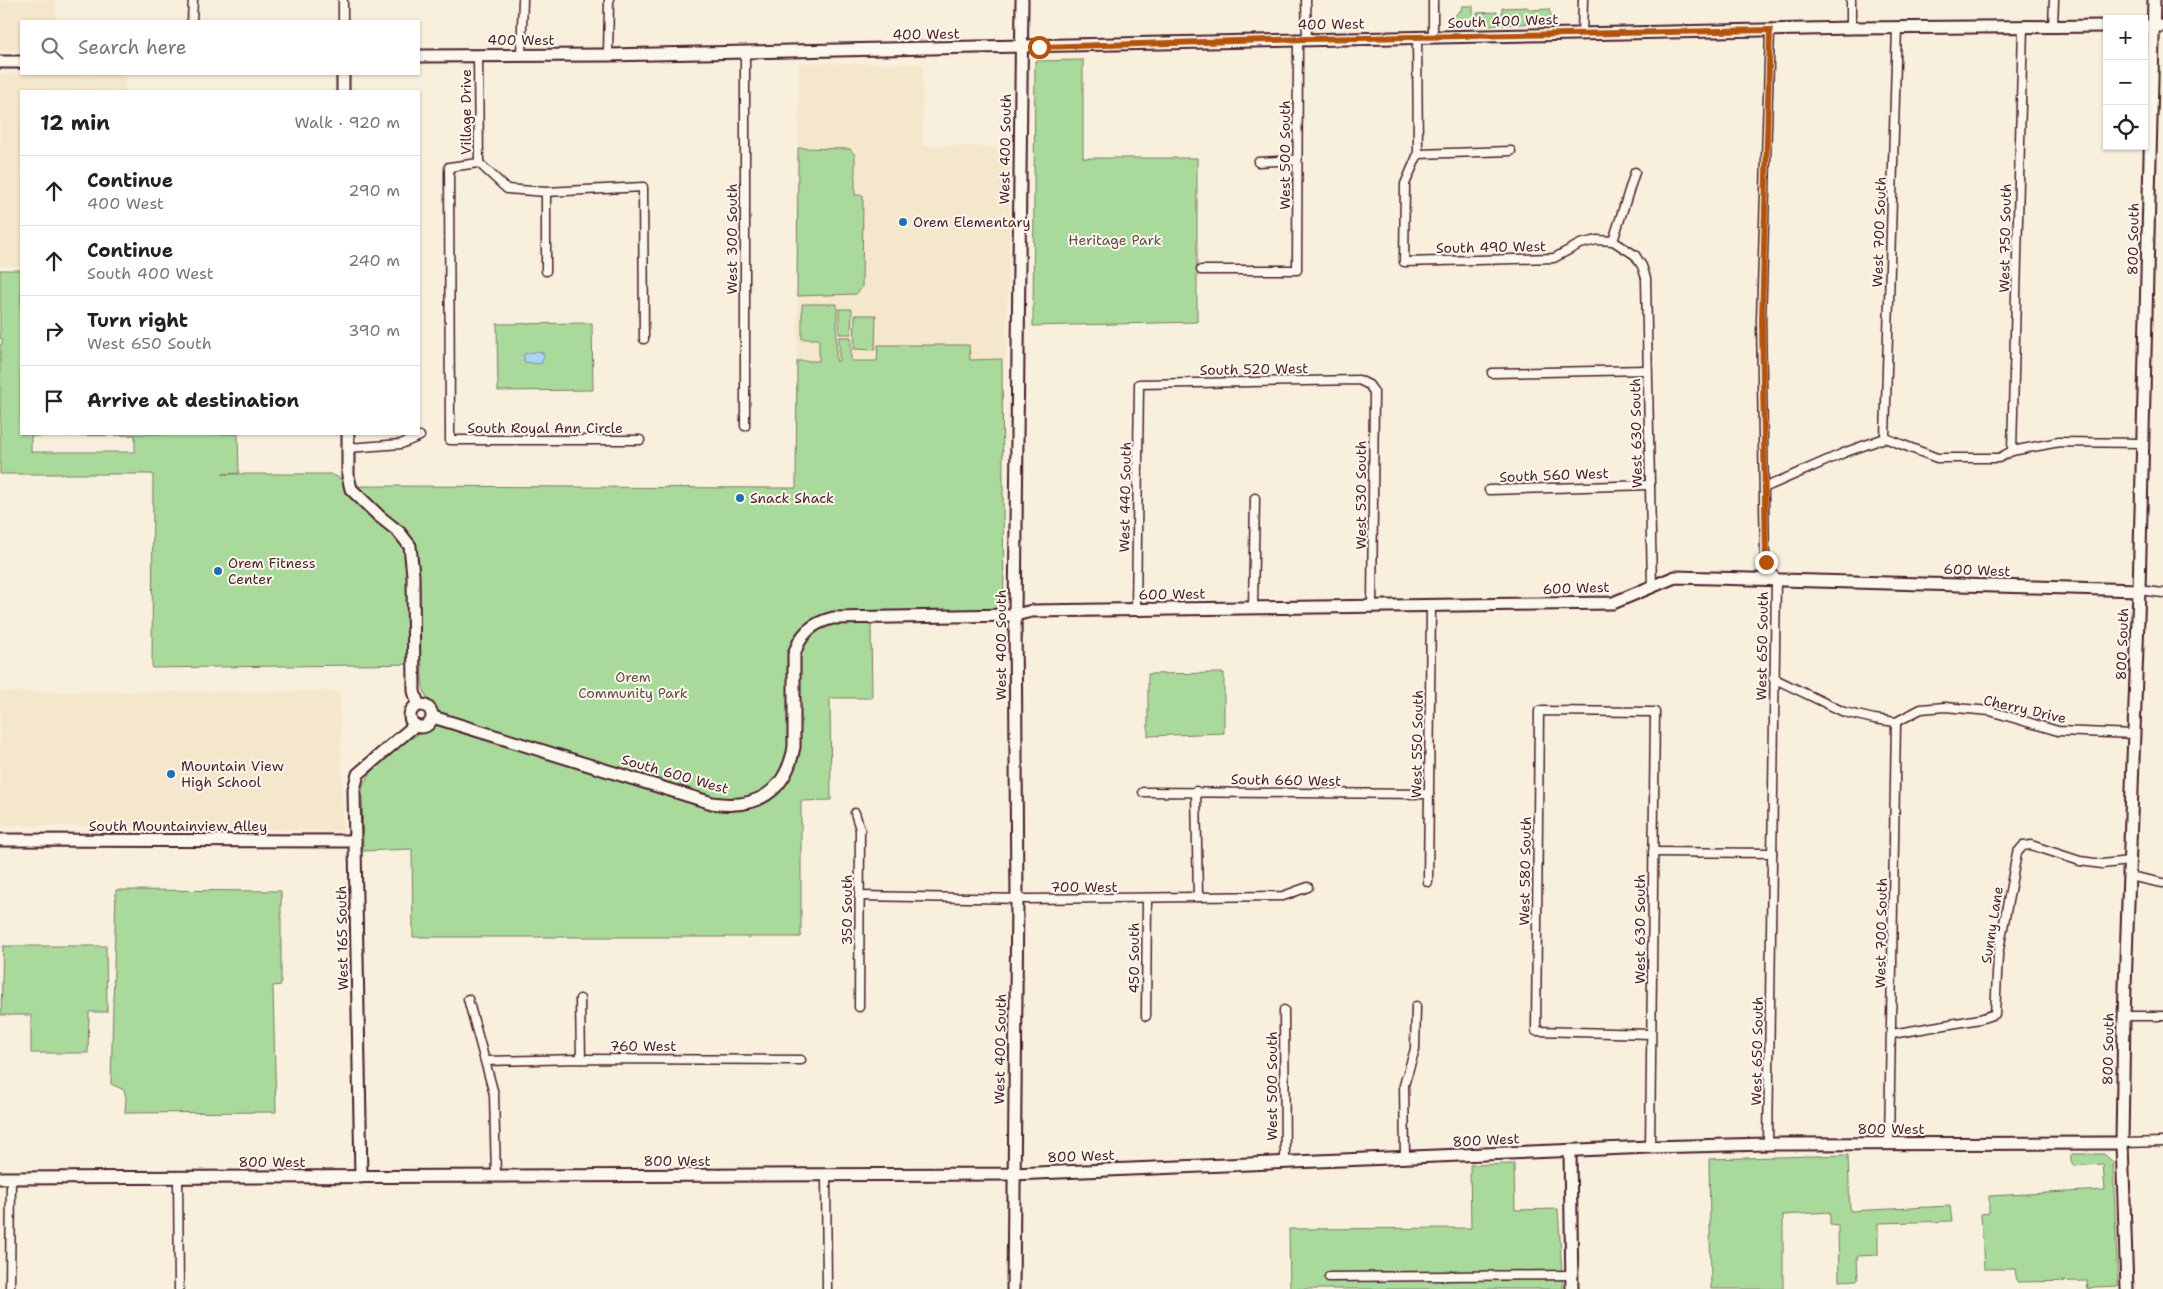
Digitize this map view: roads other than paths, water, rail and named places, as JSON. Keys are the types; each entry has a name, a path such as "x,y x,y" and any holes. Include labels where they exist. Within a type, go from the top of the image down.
{"street":[{"path":"192,20 193,0"},
{"path":"343,0 343,20"},
{"path":"521,55 523,0"},
{"path":"608,55 609,0"},
{"name":"West 400 South","path":"1013,1289 1017,899 1015,615 1022,0"},
{"name":"West 500 South","path":"1201,270 1297,270 1297,160 1302,40 1306,0"},
{"path":"1433,0 1434,38"},
{"path":"1582,0 1582,33"},
{"path":"1851,0 1851,28"},
{"path":"2054,0 2054,26 2103,26"},
{"name":"800 South","path":"2127,1289 2122,1143 2124,1016 2139,590 2154,0"},
{"name":"West 750 South","path":"2012,451 2024,26"},
{"name":"South 400 West","path":"1434,38 1582,33 2054,26"},
{"name":"West 700 South","path":"1885,438 1897,27"},
{"name":"West 650 South","path":"1768,1144 1776,579 1765,560 1766,487 1762,320 1770,30"},
{"path":"1417,38 1418,154 1511,151"},
{"name":"400 West","path":"420,56 608,55 745,51 1021,48 1434,38"},
{"name":"West 300 South","path":"745,51 745,426"},
{"name":"Village Drive","path":"450,440 449,167 479,163 478,56"},
{"path":"0,62 20,62"},
{"path":"343,75 343,90"},
{"name":"South 490 West","path":"1418,154 1405,184 1404,262 1554,258 1580,244 1597,240 1613,241"},
{"path":"1258,162 1297,160"},
{"path":"479,163 507,189 546,192 643,187 644,338"},
{"path":"1613,241 1635,172"},
{"path":"546,192 546,271"},
{"name":"West 630 South","path":"1613,241 1635,255 1646,278 1652,588"},
{"path":"1492,373 1648,370"},
{"name":"South 520 West","path":"1139,384 1359,380 1369,385"},
{"name":"West 440 South","path":"1136,610 1139,384"},
{"name":"West 530 South","path":"1369,385 1374,392 1372,607"},
{"path":"348,435 348,476 351,489 399,532 410,546 413,575 414,691 418,705"},
{"path":"348,448 401,444 420,436"},
{"path":"1766,487 1846,452 1885,438 1936,458 1999,458 2012,451 2059,442 2143,443"},
{"name":"South Royal Ann Circle","path":"450,440 640,440"},
{"name":"South 560 West","path":"1489,490 1650,485"},
{"path":"1253,608 1255,498"},
{"name":"600 West","path":"1015,615 1032,611 1613,603 1675,577 2139,590 2163,593"},
{"name":"West 550 South","path":"1428,882 1430,606"},
{"name":"South 600 West","path":"433,717 712,803 727,806 745,805 768,794 783,779 789,768 794,747 794,655 802,635 814,625 833,618 1015,615"},
{"path":"1774,678 1844,712 1874,720 1896,722"},
{"path":"415,725 411,720 410,714 413,708 418,705 428,706 432,711 433,717"},
{"name":"Cherry Drive","path":"1896,722 1921,709 1944,707 1990,711 2058,731 2134,734"},
{"name":"West 580 South","path":"1651,1034 1536,1032 1539,710 1655,712"},
{"name":"West 630 South","path":"1650,1147 1655,712"},
{"name":"West 165 South","path":"361,1177 354,789 358,774 415,725 421,727 428,726 433,717"},
{"name":"West 700 South","path":"1889,1144 1896,722"},
{"path":"1196,791 1198,897"},
{"name":"South 660 West","path":"1143,792 1429,794"},
{"name":"350 South","path":"855,813 860,830 859,1007"},
{"name":"South Mountainview Alley","path":"0,840 355,841"},
{"name":"Sunny Lane","path":"1892,1034 1980,1019 1995,1014 1998,955 2017,853 2023,846 2031,845 2080,860 2102,864 2129,861"},
{"path":"1653,852 1772,853"},
{"path":"2129,876 2163,883"},
{"name":"700 West","path":"859,896 1146,899 1283,896 1308,887"},
{"name":"450 South","path":"1146,899 1146,1016"},
{"path":"468,999 494,1094 496,1177"},
{"path":"580,999 581,1059"},
{"path":"1405,1158 1404,1085 1415,1049 1416,1006"},
{"name":"West 500 South","path":"1284,1010 1285,1162"},
{"path":"2124,1016 2163,1016"},
{"name":"760 West","path":"486,1061 581,1059 801,1060"},
{"name":"800 West","path":"6,1178 1013,1174 1650,1147 1768,1144 2163,1142"},
{"path":"1570,1151 1572,1289"},
{"path":"826,1175 827,1289"},
{"path":"6,1178 10,1289"},
{"path":"178,1178 179,1289"},
{"path":"1329,1277 1572,1275"}],"water":[{"path":"538,351 543,353 544,357 541,364 524,362 524,354"}],"place":[{"name":"Orem Elementary","path":"903,222"},
{"name":"Snack Shack","path":"740,498"},
{"name":"Orem Fitness Center","path":"218,571"},
{"name":"Mountain View High School","path":"171,774"}],"park label":[{"name":"Heritage Park","path":"1115,240"},
{"name":"Orem Community Park","path":"633,686"}]}
